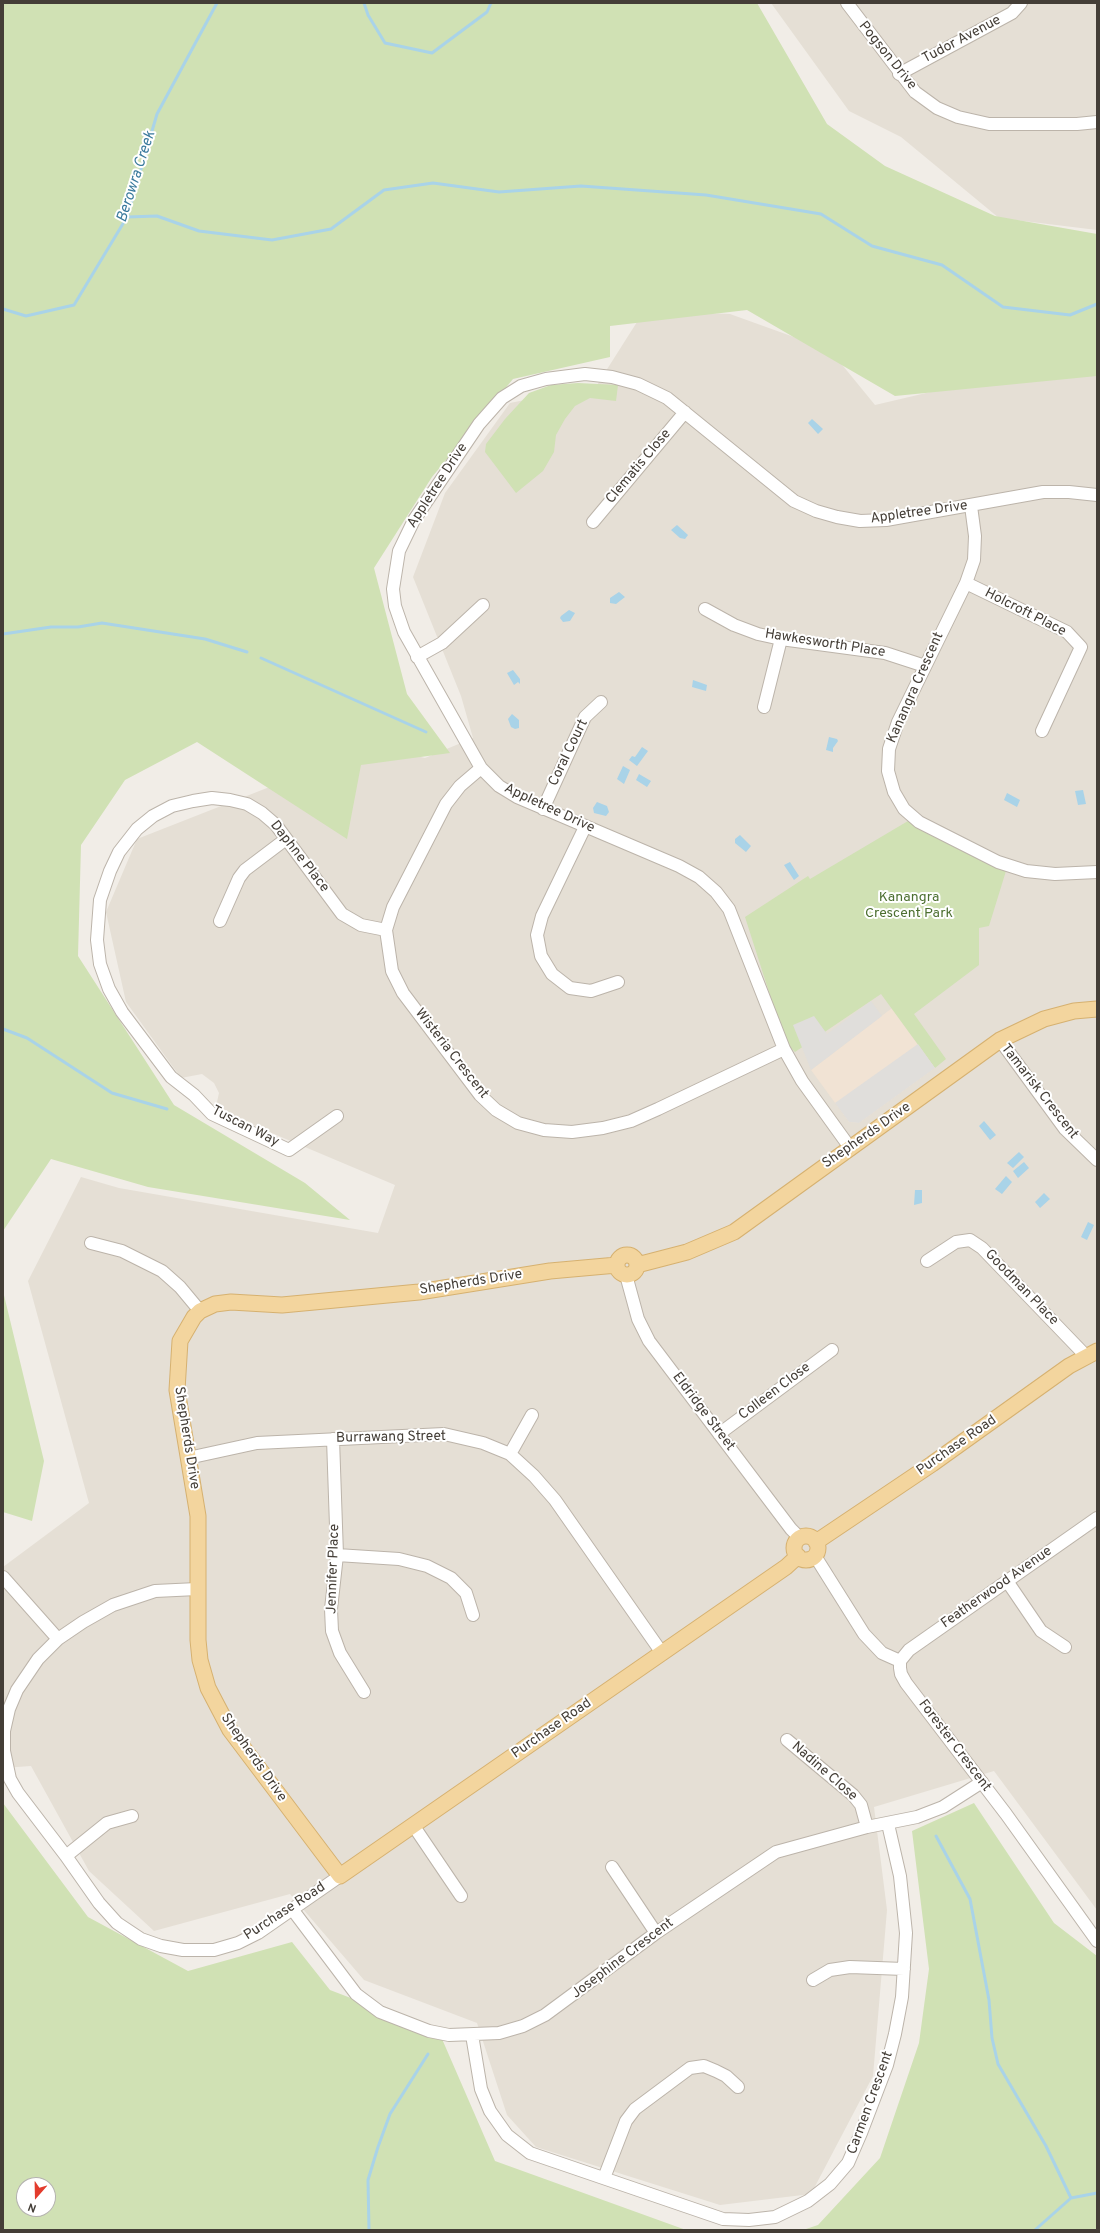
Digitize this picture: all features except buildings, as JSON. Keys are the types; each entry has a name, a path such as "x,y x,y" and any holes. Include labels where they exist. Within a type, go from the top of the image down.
{"main road":[{"name":"Shepherds Drive","path":"340,1876 241,1746 212,1698 204,1676 199,1652 197,1590 198,1516 177,1390 177,1367 183,1333 200,1311 215,1304 231,1302 282,1305 419,1292 550,1271 627,1268 687,1252 734,1232 1000,1040 1044,1019 1074,1012 1097,1009"},
{"name":"Purchase Road","path":"815,1549 1092,1353"},
{"path":"811,1537 815,1549 808,1559 798,1556 794,1546 800,1538 811,1537"},
{"name":"Purchase Road","path":"340,1876 786,1567 798,1556"}],"street":[{"name":"Pogson Drive","path":"847,3 899,74 915,92 937,108 958,118 989,124 1077,124 1097,122"},
{"name":"Tudor Avenue","path":"899,74 1012,13 1021,3"},
{"name":"Appletree Drive","path":"850,1148 802,1081 784,1049 729,909 716,892 699,877 679,866 517,797 499,786 481,768 404,632 395,606 393,589 399,552 414,520 479,424 502,398 521,386 546,379 584,374 612,377 638,384 667,398 768,482 794,501 816,511 837,517 860,521 886,520 1043,492 1069,492 1097,495"},
{"name":"Clematis Close","path":"592,522 685,412"},
{"name":"Kanangra Crescent","path":"971,506 975,536 974,554 966,583 898,722 888,749 888,771 894,792 904,809 919,822 998,862 1019,868 1055,874 1097,872"},
{"name":"Holcroft Place","path":"966,583 1066,632 1080,647 1042,731"},
{"path":"417,657 442,643 483,605"},
{"name":"Hawkesworth Place","path":"705,609 734,625 758,634 781,639 885,653 925,666"},
{"path":"764,707 781,639"},
{"name":"Coral Court","path":"543,809 585,717 601,702"},
{"name":"Wisteria Crescent","path":"481,768 460,786 446,804 393,907 386,930 392,971 403,993 480,1095 496,1110 526,1125 544,1130 572,1132 603,1128 631,1121 784,1049"},
{"name":"Daphne Place","path":"194,1095 171,1077 122,1012 109,989 100,964 97,940 100,900 104,886 119,852 137,829 153,816 172,806 212,798 247,804 262,813 276,825 342,914 362,925 386,930"},
{"path":"585,827 542,916 537,935 541,956 552,974 570,988 591,991 618,982"},
{"path":"220,920 239,878 245,870 286,839"},
{"name":"Tamarisk Crescent","path":"1000,1040 1066,1129 1097,1160"},
{"name":"Tuscan Way","path":"194,1095 212,1114 289,1150 337,1116"},
{"name":"Goodman Place","path":"927,1261 956,1242 970,1240 982,1248 1092,1353"},
{"path":"91,1243 122,1251 162,1271 180,1287 200,1311"},
{"name":"Eldridge Street","path":"627,1268 638,1319 649,1341 800,1538"},
{"name":"Colleen Close","path":"719,1434 832,1350"},
{"path":"510,1454 532,1416"},
{"name":"Burrawang Street","path":"188,1458 257,1443 444,1434 483,1443 510,1454 534,1476 555,1500 662,1653"},
{"name":"Jennifer Place","path":"333,1439 337,1555 331,1608 332,1631 340,1653 364,1692"},
{"name":"Featherwood Avenue","path":"900,1661 909,1650 1097,1518"},
{"path":"815,1549 864,1634 882,1653 900,1661"},
{"path":"337,1555 399,1559 427,1566 451,1578 466,1593 473,1615"},
{"path":"3,1576 58,1639"},
{"path":"1006,1581 1041,1630 1065,1647"},
{"name":"Purchase Road","path":"197,1590 155,1591 113,1605 83,1622 58,1639 38,1659 18,1690 9,1709 4,1731 6,1780 18,1793 66,1856 98,1903 116,1923 141,1939 162,1946 183,1950 214,1950 238,1943 258,1933 340,1876"},
{"name":"Forester Crescent","path":"900,1661 901,1674 906,1683 982,1782 1097,1941"},
{"name":"Nadine Close","path":"786,1740 853,1795 861,1805 866,1827"},
{"name":"Josephine Crescent","path":"292,1908 356,1994 380,2012 430,2031 450,2035 499,2033 523,2026 546,2015 656,1933 776,1852 866,1827 888,1824 943,1807 982,1782"},
{"path":"66,1856 107,1823 132,1816"},
{"name":"Carmen Crescent","path":"472,2035 481,2089 490,2112 507,2135 530,2153 723,2219 750,2220 776,2217 808,2201 830,2184 848,2163 887,2065 895,2034 902,1997 906,1933 900,1876 888,1824"},
{"path":"413,1825 461,1896"},
{"path":"612,1867 656,1933"},
{"path":"813,1980 830,1970 850,1967 904,1969"},
{"path":"604,2178 619,2134 635,2109 690,2068 704,2066 726,2076 738,2087"}],"shaded area":[{"path":"771,3 1097,3 1097,230 999,218 901,137 849,111"},
{"path":"644,311 730,314 830,350 875,405 1007,374 1097,375 1097,1910 994,1771 874,1807 887,1910 873,2076 811,2194 720,2205 536,2147 507,2115 477,2023 364,1980 290,1894 154,1931 89,1871 31,1766 3,1768 3,1567 89,1503 28,1281 81,1177 119,1188 378,1233 395,1185 210,1107 217,1102 219,1093 214,1083 202,1074 181,1078 126,1002 106,912 137,839 374,746 425,758 473,738 461,696 413,577 445,493 510,403 597,385"},
{"path":"871,1001 882,1016 811,1070 793,1025 814,1016 827,1034"},
{"path":"892,1008 935,1068 859,1123 849,1122 811,1070"},
{"path":"918,1044 935,1068 859,1123 849,1122 835,1103"}],"green space":[{"path":"3,3 757,3 827,124 885,166 995,216 1097,234 1097,376 895,396 747,310 610,326 610,357 513,379 432,477 374,568 407,694 450,753 361,765 347,839 197,742 125,780 81,845 78,956 174,1105 305,1183 350,1220 148,1187 51,1159 3,1231"},
{"path":"578,383 618,385 616,401 590,398 575,406 565,419 556,435 554,452 543,471 516,493 485,452 486,444 505,419 529,393 551,385"},
{"name":"Kanangra Crescent Park","path":"908,821 930,835 1006,871 989,926 979,928 979,965 914,1014 946,1059 935,1068 881,994 795,1052 790,1047 775,1011 745,917 808,876 810,879"},
{"path":"3,1291 44,1461 32,1521 3,1512"},
{"path":"3,1803 88,1917 188,1971 292,1942 330,1990 439,2032 495,2161 686,2230 3,2230"},
{"path":"974,1803 1054,1923 1097,1956 1097,2230 803,2230 818,2225 880,2158 919,2043 929,1969 912,1831"}],"water":[{"path":"812,419 823,429 818,434 808,423"},
{"path":"677,525 688,535 685,539 680,538 671,530"},
{"path":"619,592 625,597 616,604 610,603 610,598"},
{"path":"569,610 575,613 570,621 563,622 560,618 561,616"},
{"path":"513,670 520,679 520,684 518,682 514,685 507,673"},
{"path":"693,680 707,685 706,691 692,687"},
{"path":"512,714 519,720 519,728 515,729 511,727 508,719"},
{"path":"829,737 837,739 838,741 833,748 833,752 826,750"},
{"path":"642,747 648,751 637,766 629,760 632,756 635,757"},
{"path":"623,766 630,770 624,784 617,779"},
{"path":"639,774 651,781 647,787 636,780"},
{"path":"1083,790 1086,804 1078,805 1075,791"},
{"path":"1007,793 1020,800 1017,807 1004,800"},
{"path":"597,802 607,806 609,812 606,816 594,813 593,808"},
{"path":"740,835 751,846 746,852 735,843 735,839"},
{"path":"790,862 799,876 794,880 784,865"},
{"path":"984,1121 996,1135 990,1140 979,1126"},
{"path":"1019,1152 1024,1157 1013,1168 1007,1163"},
{"path":"1024,1162 1029,1168 1018,1178 1013,1171"},
{"path":"1006,1176 1012,1182 1002,1194 995,1189"},
{"path":"915,1190 922,1190 922,1203 914,1205"},
{"path":"1044,1193 1050,1199 1040,1208 1035,1202"},
{"path":"1088,1222 1094,1225 1087,1240 1081,1237"}],"waterway":[{"name":"Berowra Creek","path":"3,309 26,316 74,305 127,217 157,114 217,3"},
{"name":"Berowra Creek","path":"364,3 368,15 385,43 432,53 487,12 491,3"},
{"path":"127,217 157,216 199,231 272,240 331,229 384,190 433,183 499,192 581,186 706,195 821,214 872,246 942,265 1003,307 1070,315 1097,304"},
{"path":"3,634 51,627 78,627 102,623 205,639 247,652"},
{"path":"261,658 426,732"},
{"path":"3,1029 27,1038 112,1093 167,1109"},
{"path":"936,1836 970,1899 989,2000 992,2038 998,2064 1046,2146 1071,2198"},
{"path":"369,2230 368,2180 378,2147 390,2114 428,2054"},
{"path":"1035,2230 1071,2198 1097,2193"}]}
